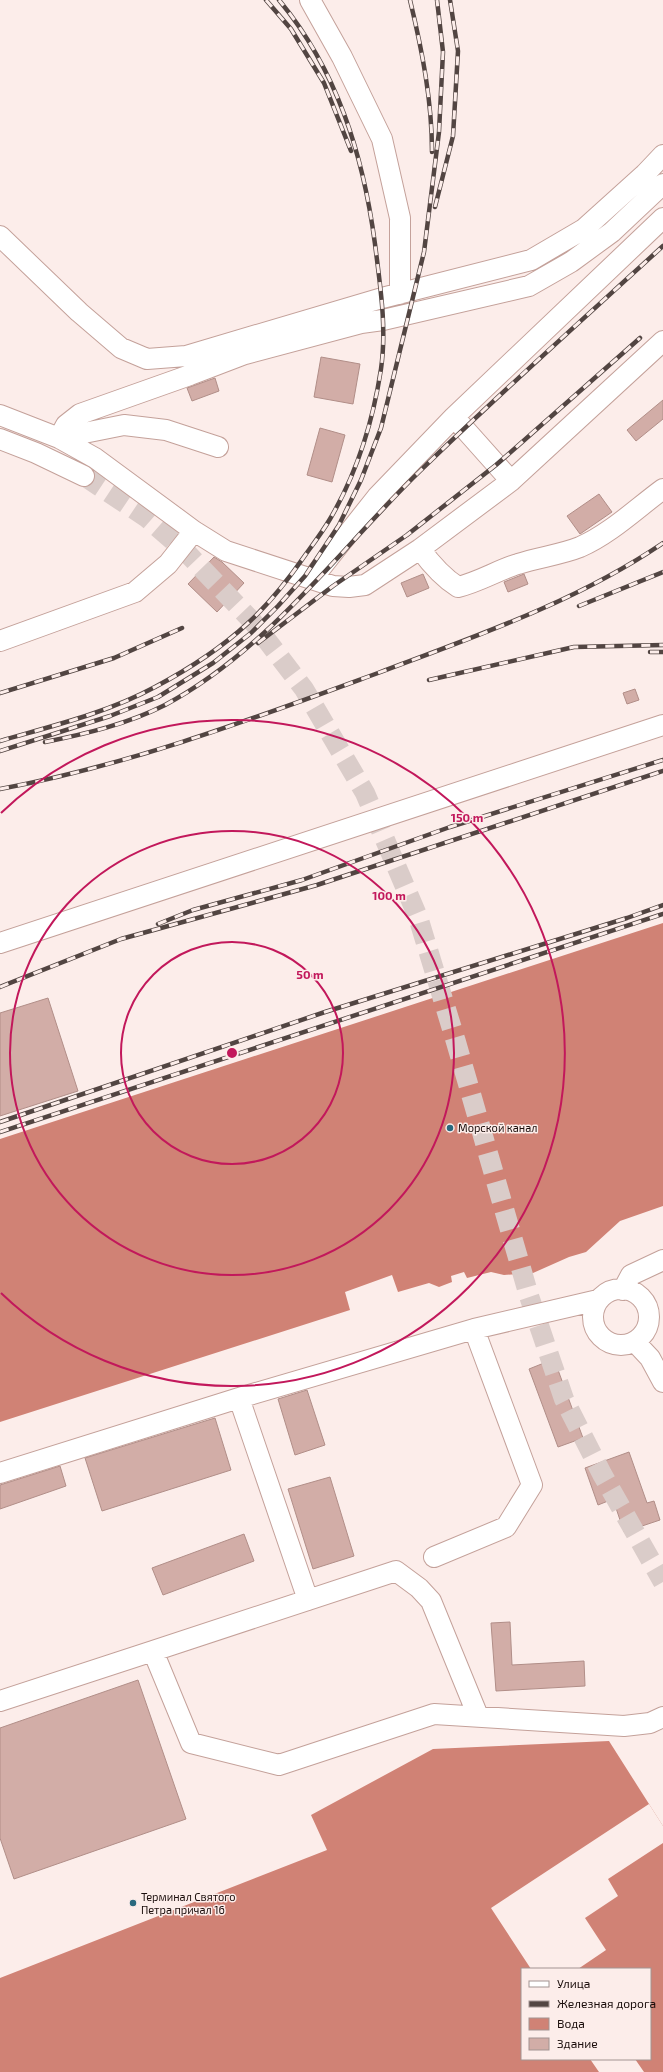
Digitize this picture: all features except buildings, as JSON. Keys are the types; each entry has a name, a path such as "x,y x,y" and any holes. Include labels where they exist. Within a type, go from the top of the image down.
{"street":[{"path":"310,0 342,57 382,138 400,218 400,294"},
{"path":"0,236 79,312 122,348 147,359 186,356 400,294 531,260 584,229 645,174 663,155"},
{"path":"59,438 66,424 80,414 244,354 362,323 383,320 529,286 572,262 612,232 663,184"},
{"path":"312,579 377,497 454,416 663,218"},
{"path":"0,415 59,438 95,458 194,531 226,551 333,586 349,588 365,584 420,549 511,482 663,341"},
{"path":"454,416 511,482"},
{"path":"59,438 124,425 166,430 218,447"},
{"path":"0,439 36,453 84,476"},
{"path":"420,549 432,565 448,581 458,587 518,564 561,554 581,546 604,532 663,489"},
{"path":"0,641 135,592 168,564 194,531"},
{"path":"0,943 663,725"},
{"path":"623,1290 631,1275 663,1260"},
{"path":"0,1473 239,1398 474,1329 598,1300 606,1293 617,1289 638,1294 645,1303 649,1313 648,1324 643,1334 635,1342 624,1345 613,1344 604,1340 596,1331 592,1321 598,1300"},
{"path":"434,1557 506,1527 532,1485 474,1329"},
{"path":"635,1342 650,1358 663,1382"},
{"path":"239,1398 308,1600"},
{"path":"0,1702 396,1571 419,1588 432,1601 478,1716"},
{"path":"153,1651 191,1744 279,1765 434,1714 624,1726 650,1724 663,1717"}],"water":[{"name":"Морской канал","path":"663,923 663,1206 620,1221 586,1252 569,1257 533,1273 504,1275 491,1272 467,1278 464,1272 451,1276 452,1282 439,1287 429,1283 398,1292 392,1275 345,1292 350,1310 0,1422 0,1139"},
{"path":"609,1741 663,1826 663,2072 0,2072 0,1978 327,1850 311,1815 433,1749"}],"pier":[{"path":"649,1804 663,1826 663,1843 608,1879 618,1896 585,1918 606,1950 579,1968 530,1968 491,1908"},
{"path":"591,2060 636,2060 644,2072 599,2072"}],"tunnel":[{"path":"84,476 147,518 187,553 253,622 304,689 365,793 418,917 456,1042 529,1296 564,1399 602,1474 663,1582"}],"railway":[{"path":"266,0 291,29 324,83 351,151"},
{"path":"0,741 99,712 137,696 179,674 226,642 263,608 292,573 330,519 340,501 356,465 363,446 378,388 383,353 381,290 370,211 355,146 332,84 317,55 279,0"},
{"path":"410,0 426,75 432,133 432,152"},
{"path":"0,751 110,716 158,697 213,663 251,633 278,606 305,576 339,525 361,480 381,428 424,252 439,132 443,52 437,0"},
{"path":"435,207 453,136 458,51 450,0"},
{"path":"45,742 106,728 151,712 202,682 237,656 269,628 300,597 390,502 450,442 663,246"},
{"path":"258,643 333,586 407,535 496,465 640,338"},
{"path":"0,789 49,779 144,754 239,723 378,673 525,616 596,583 663,543"},
{"path":"579,606 663,572"},
{"path":"0,693 114,658 182,628"},
{"path":"429,680 574,647 663,645"},
{"path":"650,652 663,652"},
{"path":"158,924 193,910 302,880 450,827 663,760"},
{"path":"0,987 121,939 317,885 663,771"},
{"path":"0,1122 325,1012 627,918 663,905"},
{"path":"0,1132 663,914"}],"place":[{"name":"Морской канал","path":"450,1128"},
{"name":"Терминал Святого Петра причал 16","path":"133,1903"}]}
